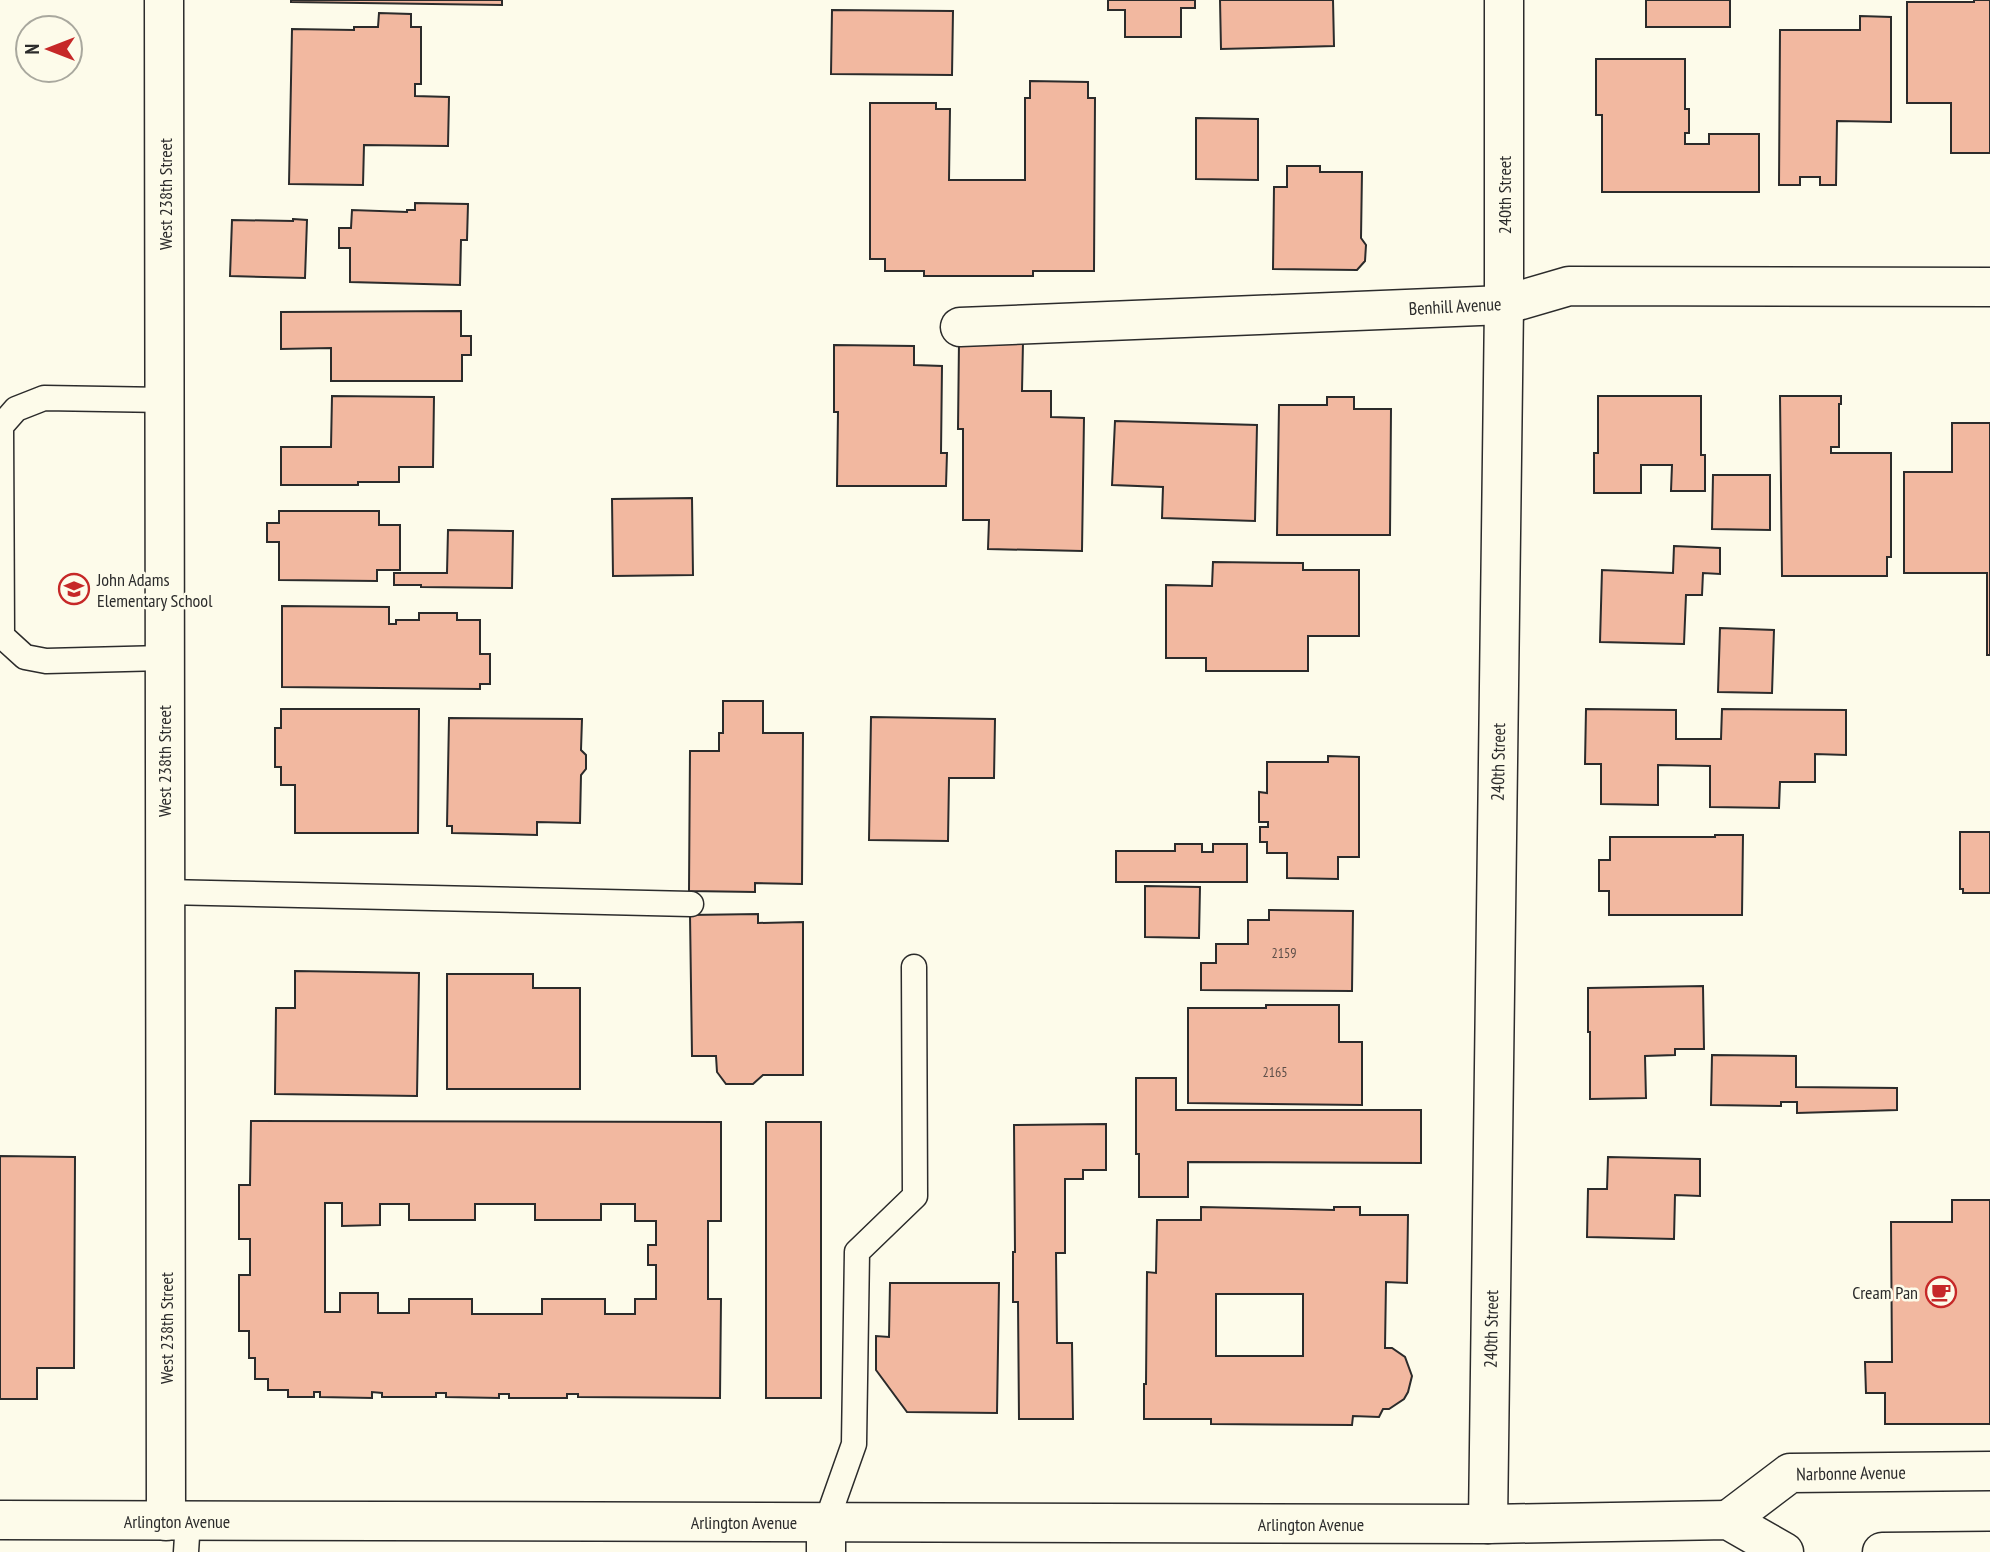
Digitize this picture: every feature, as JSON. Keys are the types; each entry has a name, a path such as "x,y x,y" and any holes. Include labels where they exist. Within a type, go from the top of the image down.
{"street":[{"name":"West 238th Street","path":"164,0 165,892 180,1531"},
{"name":"240th Street","path":"1489,1524 1504,305 1504,0"},
{"name":"Benhill Avenue","path":"960,327 1504,305 1569,286 1990,287"},
{"name":"Narbonne Avenue","path":"1728,1520 1790,1472 1990,1471"},
{"name":"Arlington Avenue","path":"0,1520 180,1531 826,1537 1489,1524"},
{"path":"1489,1524 1728,1520 1784,1552"},
{"path":"1882,1552 1990,1551"}],"lane":[{"path":"164,659 46,662 25,657 2,636 1,426 16,409 44,398 165,400"},
{"path":"165,892 691,904"},
{"path":"826,1537 853,1444 857,1252 915,1196 915,967"}],"building":[{"path":"502,0 502,5 291,2"},
{"path":"1108,0 1195,0 1195,8 1181,8 1181,37 1125,37 1125,10 1108,10"},
{"path":"1220,0 1333,0 1334,46 1221,49"},
{"path":"1646,0 1730,0 1730,27 1646,27"},
{"path":"1990,0 1990,153 1951,153 1951,103 1907,103 1907,2"},
{"path":"832,10 953,11 952,75 831,74"},
{"path":"379,13 411,14 411,27 421,27 421,84 415,84 415,96 449,97 448,146 364,145 363,185 289,184 292,29 354,30 354,27 378,27"},
{"path":"1860,16 1891,17 1891,122 1837,121 1836,185 1820,185 1820,177 1800,177 1800,185 1779,185 1780,30 1860,30"},
{"path":"1596,59 1685,59 1685,109 1689,109 1689,133 1685,133 1685,144 1709,144 1709,134 1759,134 1759,192 1602,192 1602,115 1596,115"},
{"path":"1030,81 1088,82 1088,98 1095,98 1094,271 1033,271 1033,276 924,276 924,271 885,271 885,259 870,259 870,103 936,103 936,109 950,109 949,180 1025,180 1025,98 1030,98"},
{"path":"1196,118 1258,119 1258,180 1196,179"},
{"path":"1287,166 1320,166 1320,172 1362,172 1361,238 1366,245 1365,261 1357,270 1273,269 1274,187 1287,187"},
{"path":"415,203 468,204 467,240 461,240 460,285 350,282 350,248 339,248 339,228 351,228 352,210 407,212 415,210"},
{"path":"232,220 307,220 305,278 230,276"},
{"path":"461,311 461,336 471,336 471,355 462,355 462,381 331,381 331,348 281,349 281,312"},
{"path":"959,341 1023,342 1022,391 1051,391 1051,417 1084,418 1082,551 988,549 989,520 963,520 963,429 958,429"},
{"path":"834,345 914,346 914,365 942,366 941,453 947,453 946,486 837,486 838,412 834,412"},
{"path":"332,396 434,397 433,467 399,467 399,482 281,485 281,447 331,447"},
{"path":"1598,396 1701,396 1701,455 1705,455 1705,491 1671,491 1672,465 1641,465 1641,493 1594,493 1594,453 1598,453"},
{"path":"1780,396 1841,396 1839,447 1831,447 1831,453 1891,453 1891,557 1887,557 1887,576 1782,576"},
{"path":"1327,397 1354,397 1354,409 1391,409 1390,535 1277,535 1279,405 1327,405"},
{"path":"1115,421 1257,425 1255,521 1162,518 1163,487 1112,485"},
{"path":"1952,423 1990,423 1990,655 1987,655 1987,573 1904,573 1904,472 1952,472"},
{"path":"1713,475 1770,475 1770,530 1712,529"},
{"path":"692,498 693,575 613,576 612,499"},
{"path":"279,511 379,511 379,525 400,525 400,570 377,570 377,581 279,580 279,542 267,542 267,523 279,523"},
{"path":"448,530 513,531 512,588 394,585 394,573 447,573"},
{"path":"1674,546 1720,548 1720,574 1703,573 1702,595 1686,595 1684,644 1600,642 1602,570 1673,573"},
{"path":"1213,562 1303,563 1303,570 1359,570 1359,636 1308,636 1308,671 1206,671 1206,658 1166,658 1166,585 1212,586"},
{"path":"282,606 389,607 389,624 396,624 396,620 419,620 419,613 457,613 457,620 480,620 480,654 490,654 490,684 480,684 480,689 282,687"},
{"path":"1720,628 1774,630 1772,693 1718,692"},
{"path":"723,701 763,701 763,733 803,733 802,884 755,883 755,892 689,891 690,751 719,751 719,733 723,733"},
{"path":"281,709 419,709 418,833 295,833 295,785 281,785 281,767 275,767 275,728 281,728"},
{"path":"1586,709 1676,710 1676,739 1721,739 1722,709 1846,710 1846,755 1815,754 1815,782 1780,782 1779,808 1710,807 1710,766 1658,765 1658,805 1601,804 1601,764 1585,764"},
{"path":"871,717 995,719 994,778 949,778 948,841 869,840"},
{"path":"449,718 582,719 581,750 586,755 586,769 581,775 580,823 537,822 537,835 452,833 452,826 447,826"},
{"path":"1328,756 1359,757 1359,857 1338,857 1338,879 1287,878 1287,853 1267,853 1267,842 1260,842 1260,827 1268,827 1268,822 1259,822 1259,792 1267,793 1267,762 1328,762"},
{"path":"1960,832 1990,832 1990,893 1963,893 1963,889 1960,889"},
{"path":"1743,835 1742,915 1609,915 1609,891 1599,891 1599,860 1610,860 1610,837"},
{"path":"1175,844 1202,844 1202,852 1213,852 1213,844 1247,844 1247,882 1116,882 1116,851 1175,851"},
{"path":"1145,886 1200,887 1199,938 1145,937"},
{"path":"1269,910 1353,911 1352,991 1201,990 1201,963 1216,963 1216,944 1248,944 1248,920 1269,920"},
{"path":"758,914 758,923 803,922 803,1075 763,1075 753,1084 726,1084 717,1072 716,1056 692,1056 690,915"},
{"path":"295,971 419,973 417,1096 275,1094 276,1008 295,1008"},
{"path":"447,974 533,974 533,988 580,988 580,1089 447,1089"},
{"path":"1703,986 1704,1049 1675,1049 1675,1055 1645,1056 1646,1098 1590,1099 1588,988"},
{"path":"1266,1005 1339,1005 1339,1042 1362,1042 1362,1105 1188,1103 1188,1008 1266,1008"},
{"path":"1712,1055 1796,1056 1796,1087 1897,1088 1897,1110 1797,1113 1797,1102 1781,1102 1781,1106 1711,1105"},
{"path":"1136,1078 1176,1078 1176,1110 1421,1110 1421,1163 1188,1162 1188,1197 1139,1197"},
{"path":"251,1121 721,1122 721,1221 708,1221 708,1299 721,1299 720,1398 578,1397 578,1394 567,1394 567,1398 509,1398 509,1394 499,1394 499,1398 446,1397 446,1393 436,1393 436,1397 382,1397 382,1393 372,1392 372,1398 320,1397 320,1392 314,1392 314,1397 288,1397 288,1390 268,1390 268,1379 255,1379 255,1358 249,1358 249,1331 239,1331 239,1275 250,1275 250,1239 239,1239 239,1185 250,1185","holes":["325,1203 342,1203 342,1226 380,1225 380,1204 409,1204 409,1220 475,1220 475,1204 535,1204 535,1220 601,1220 601,1204 635,1204 635,1221 656,1221 656,1245 648,1245 648,1265 656,1265 656,1299 635,1299 635,1314 605,1314 605,1299 542,1299 542,1314 472,1314 472,1299 409,1299 409,1313 378,1313 378,1293 340,1293 340,1312 325,1312"]},
{"path":"766,1122 821,1122 821,1398 766,1398"},
{"path":"1106,1124 1106,1170 1083,1170 1083,1179 1065,1179 1065,1253 1056,1253 1057,1343 1072,1343 1073,1419 1019,1419 1018,1302 1013,1302 1014,1125"},
{"path":"0,1156 75,1157 74,1368 37,1368 37,1399 0,1399"},
{"path":"1608,1157 1700,1159 1700,1196 1675,1195 1674,1239 1587,1237 1588,1189 1607,1189"},
{"name":"Cream Pan","path":"1952,1200 1990,1200 1990,1424 1885,1424 1885,1393 1866,1393 1865,1362 1892,1362 1891,1222 1952,1222"},
{"path":"1201,1207 1334,1210 1334,1207 1360,1207 1360,1215 1408,1215 1407,1283 1386,1282 1385,1348 1392,1348 1405,1357 1412,1376 1404,1399 1389,1409 1383,1409 1379,1417 1353,1416 1352,1425 1211,1424 1211,1419 1144,1419 1147,1272 1156,1273 1157,1220 1201,1220","holes":["1216,1294 1303,1294 1303,1356 1216,1356"]},
{"path":"890,1283 999,1283 997,1413 907,1412 876,1370 876,1336 889,1337"}],"place":[{"name":"John Adams Elementary School","path":"74,589"},
{"name":"Cream Pan","path":"1941,1292"}]}
